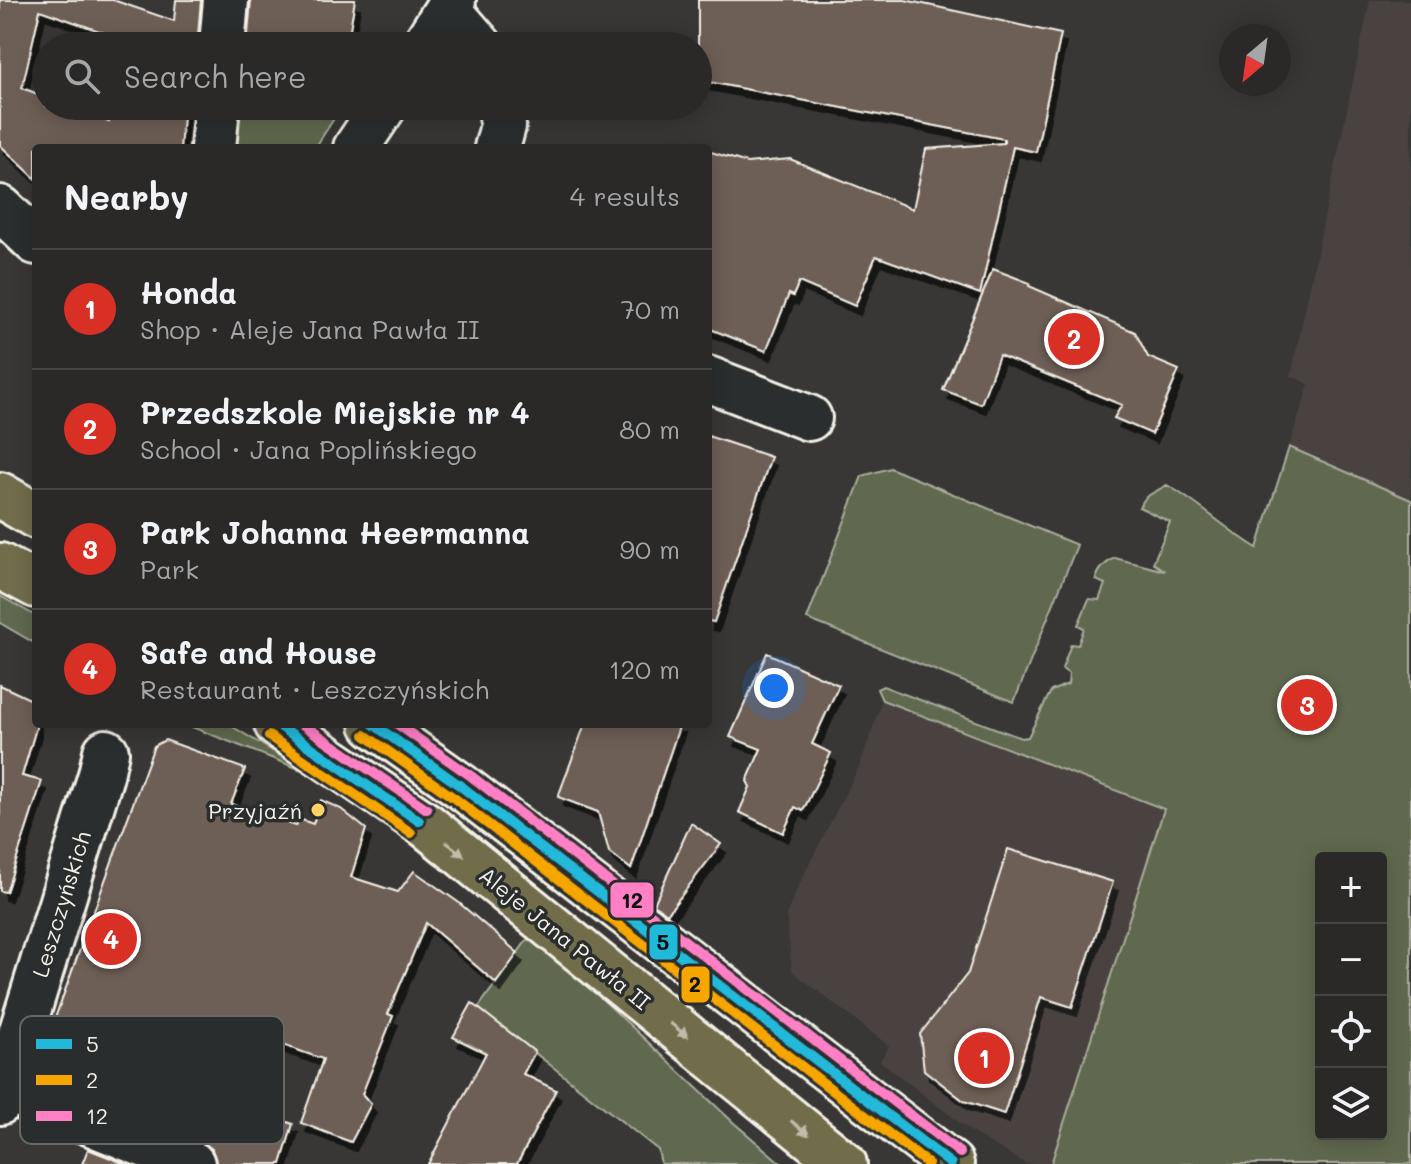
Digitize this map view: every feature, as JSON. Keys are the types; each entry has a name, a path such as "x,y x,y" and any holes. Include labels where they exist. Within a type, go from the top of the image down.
{"main road":[{"path":"0,495 32,514"},
{"path":"0,566 32,583"},
{"name":"Aleje Jana Pawła II","path":"283,728 426,825 844,1164"},
{"path":"379,728 462,787 951,1164"}],"street":[{"path":"223,32 226,0"},
{"path":"433,32 450,4 470,32"},
{"path":"213,144 216,120"},
{"path":"359,144 375,120"},
{"path":"498,144 502,120"},
{"path":"0,208 32,238"},
{"path":"712,381 809,418"},
{"name":"Leszczyńskich","path":"25,1016 106,752"},
{"name":"Leszczyńskich","path":"2,1092 20,1033"},
{"path":"139,1144 192,1164"}],"shaded area":[{"path":"1370,0 1411,0 1411,500 1289,447 1309,384 1291,376"},
{"path":"882,700 1164,809 1051,1164 1026,1164 973,1133 880,1061 889,1046 792,971 786,915 861,763"}],"green space":[{"path":"238,120 333,120 318,144 235,144"},
{"path":"1289,447 1411,500 1411,1164 1051,1164 1164,809 882,700 877,689 883,686 1021,738 1028,737 1051,691 1068,684 1069,674 1062,669 1071,644 1078,645 1084,628 1078,625 1089,599 1099,600 1105,584 1096,580 1102,567 1115,558 1165,571 1153,563 1170,522 1139,507 1146,497 1167,485 1257,548"},
{"path":"890,468 1077,545 1014,702 807,619 862,476"},
{"path":"0,596 32,614 32,642 0,623"},
{"path":"195,728 235,728 307,772"},
{"path":"532,933 734,1123 782,1164 661,1164 658,1150 478,1008"}],"building":[{"path":"0,0 113,0 174,21 176,0 201,0 198,32 102,32 40,10 35,32 32,32 22,88 32,92 32,120 183,120 180,144 32,144 32,175 0,145"},
{"path":"251,0 355,0 349,32 248,32"},
{"path":"698,0 905,0 1061,34 1036,152 1013,147 980,294 876,256 855,306 799,282 793,296 789,294 766,351 712,330 712,152 747,163 790,159 913,209 926,149 1004,143 1004,139 712,83 712,32 698,32"},
{"path":"993,269 1135,332 1148,357 1179,370 1152,434 1114,418 1122,405 999,355 981,404 943,390"},
{"path":"712,437 771,457 712,622"},
{"path":"767,653 839,685 812,744 831,753 803,811 795,807 783,833 739,812 750,787 747,781 761,749 730,737"},
{"path":"0,685 32,700 32,728 36,728 22,776 42,781 6,892 0,891"},
{"path":"584,728 679,728 631,869 609,852 598,812 558,797"},
{"path":"165,740 245,769 231,804 296,826 299,819 313,824 321,800 341,809 366,829 351,877 398,892 414,871 458,902 518,953 496,983 426,923 388,1014 393,1016 362,1094 371,1104 351,1142 301,1123 323,1059 284,1045 284,1016 56,1016 154,746"},
{"path":"691,823 721,844 667,914 654,904"},
{"path":"1008,849 1113,882 1072,1007 1041,997 1004,1114 964,1101 924,1070 920,1034 968,973"},
{"path":"472,1003 535,1052 523,1074 556,1090 517,1164 428,1164 486,1053 453,1037"},
{"path":"284,1121 293,1124 281,1164 216,1164 212,1149 205,1144 284,1144"},
{"path":"88,1149 126,1164 82,1164"}],"transit line":[{"name":"5","path":"283,728 419,821"},
{"name":"12","path":"308,728 427,809"},
{"name":"5","path":"379,728 462,787 951,1164"},
{"name":"12","path":"403,728 471,776 960,1153"},
{"name":"2","path":"365,735 454,798 928,1164"},
{"name":"2","path":"269,736 411,833"}],"place":[{"name":"Przedszkole Miejskie nr 4","path":"1074,339"},
{"name":"Park Johanna Heermanna","path":"1307,705"},
{"name":"Przyjaźń","path":"318,810"},
{"name":"Safe and House","path":"111,939"},
{"name":"Honda","path":"984,1058"}]}
